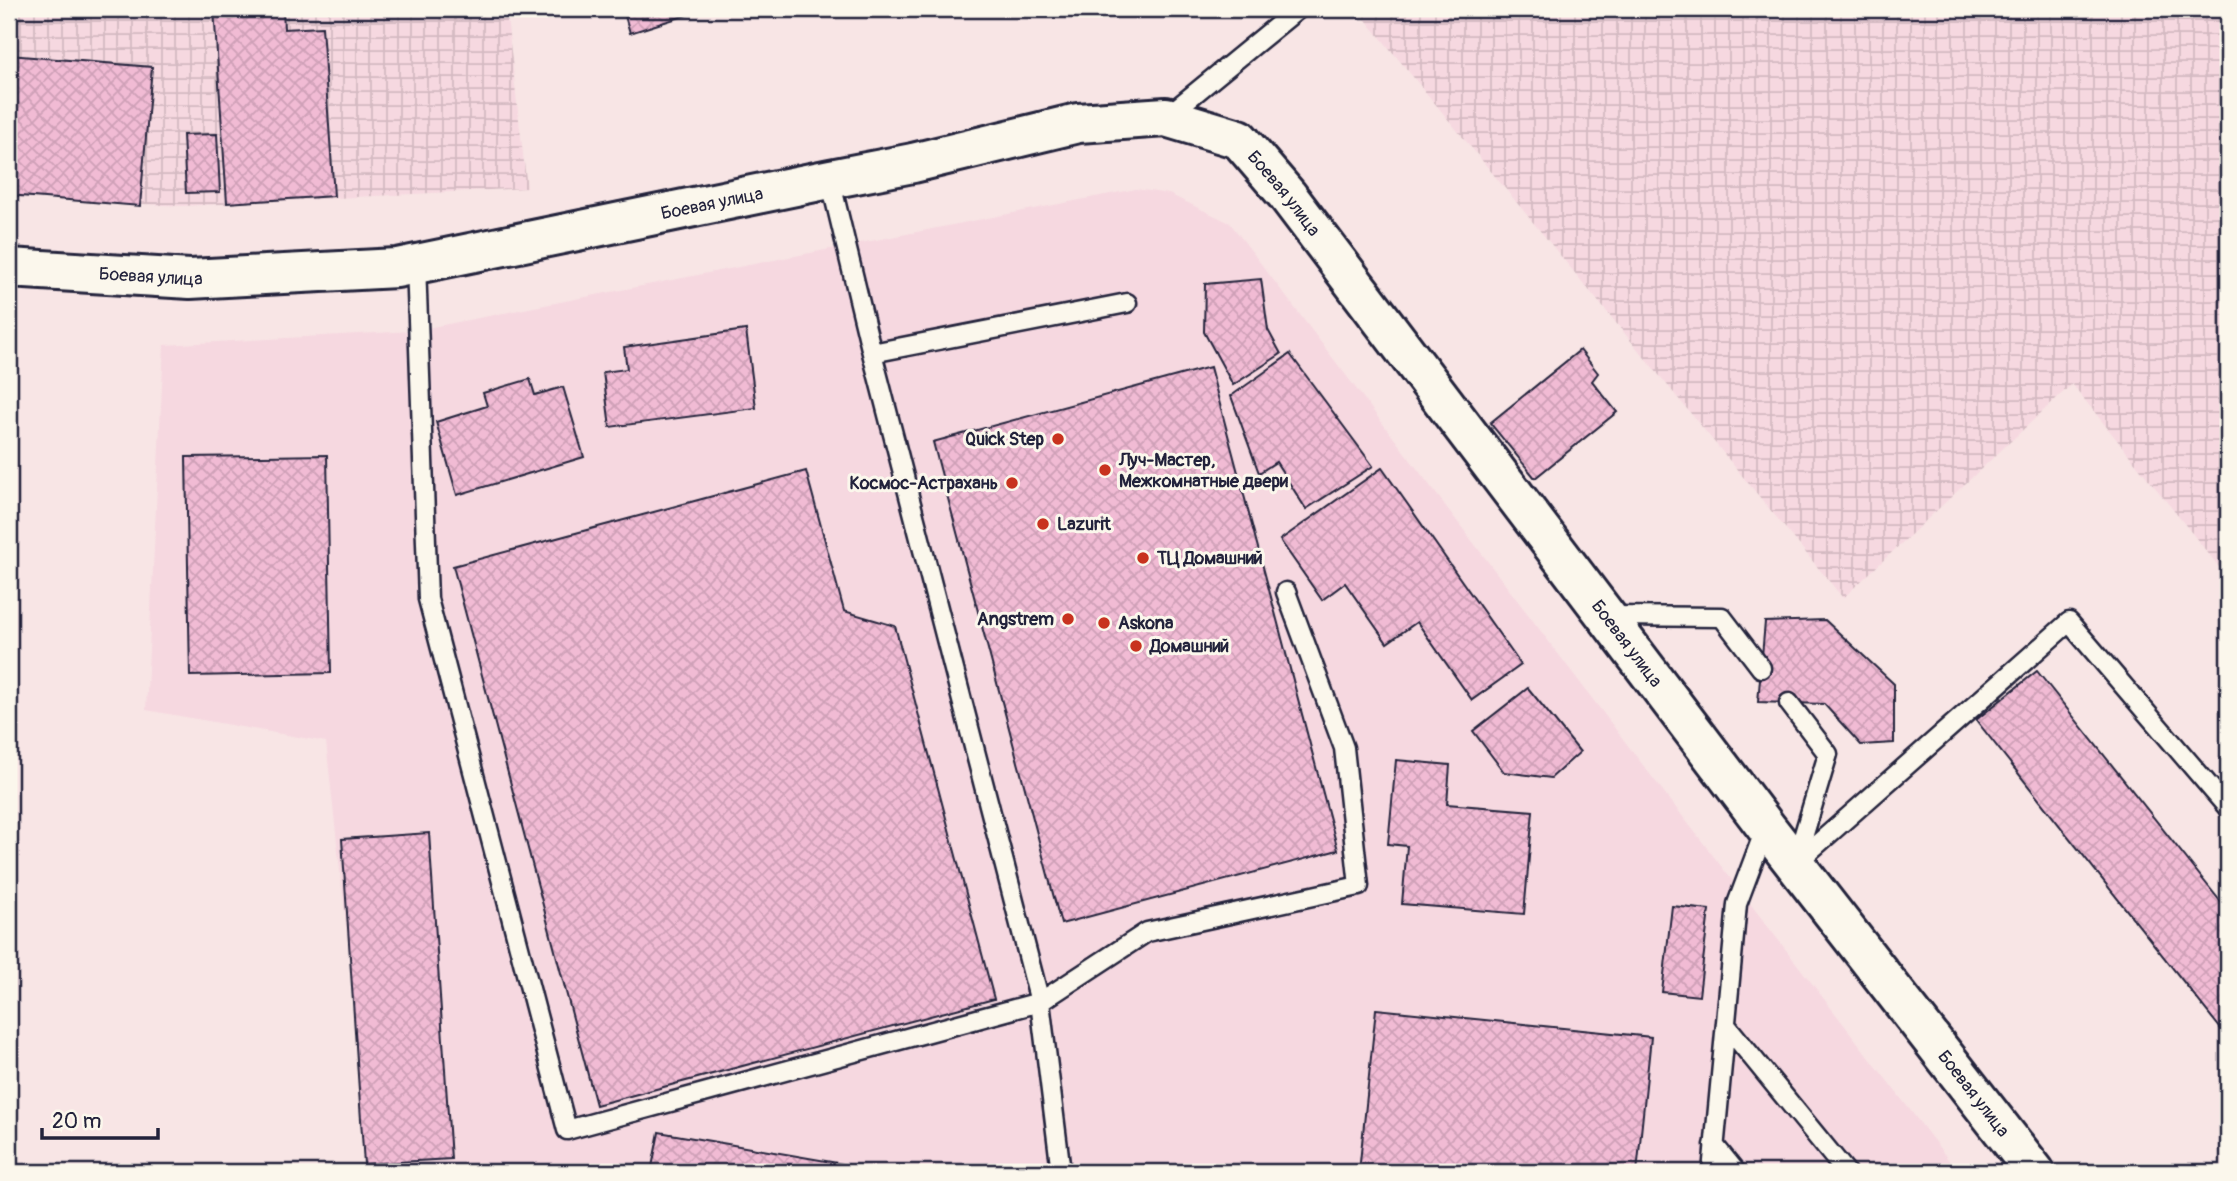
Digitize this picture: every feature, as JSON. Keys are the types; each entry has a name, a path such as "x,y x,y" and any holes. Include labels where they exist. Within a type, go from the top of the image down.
{"main road":[{"name":"Боевая улица","path":"9,268 190,279 397,268 913,163 1077,123 1166,117 1239,139 1287,195 1766,827 2035,1172"}],"lane":[{"path":"1166,117 1298,9"},
{"path":"830,178 872,353 1040,1002 1061,1172"},
{"path":"416,264 428,599 567,1130 1040,1002 1147,932 1359,886 1345,748 1286,592"},
{"path":"872,353 1127,303"},
{"path":"1607,616 1722,617 1761,668"},
{"path":"1795,864 2069,622 2228,808"},
{"path":"1789,703 1828,754 1795,864"},
{"path":"1712,1172 1737,904 1766,827"},
{"path":"1726,1025 1846,1172"},
{"path":"1714,1145 1736,1172"}],"shaded area":[{"path":"9,9 506,9 527,188 183,206 9,197"},
{"path":"1357,9 2228,9 2228,578 2072,384 1843,598"},
{"path":"1136,189 1169,194 1230,223 1639,760 1958,1172 373,1172 326,742 146,710 164,345 412,331"}],"building":[{"path":"214,9 283,9 284,29 322,27 334,196 227,203"},
{"path":"623,9 706,9 630,33"},
{"path":"9,55 152,67 140,206 9,195"},
{"path":"217,134 220,192 186,193 183,135"},
{"path":"1261,279 1268,330 1281,354 1233,385 1204,332 1205,284"},
{"path":"746,330 756,408 610,427 603,372 627,369 624,347"},
{"path":"1580,350 1598,373 1592,381 1617,412 1535,478 1490,423"},
{"path":"1290,354 1373,466 1306,509 1276,462 1259,473 1231,396"},
{"name":"Домашний","path":"1210,367 1338,850 1061,924 933,442"},
{"path":"530,379 535,395 563,387 584,457 457,495 436,422 487,406 483,393"},
{"path":"327,455 331,673 190,676 186,457"},
{"path":"1382,468 1521,665 1472,700 1417,622 1387,643 1345,583 1322,600 1280,540"},
{"path":"806,471 844,611 895,626 994,999 596,1105 453,566"},
{"path":"1825,620 1894,684 1894,743 1861,745 1824,704 1758,702 1765,622"},
{"path":"2037,671 2228,911 2228,1038 1976,720"},
{"path":"1528,688 1580,752 1551,778 1504,772 1473,731"},
{"path":"1396,760 1450,765 1447,804 1533,811 1524,914 1402,904 1407,846 1388,844"},
{"path":"429,833 451,1159 364,1164 342,839"},
{"path":"1672,906 1709,910 1699,996 1662,992"},
{"path":"1376,1009 1651,1037 1637,1172 1359,1172"},
{"path":"659,1132 889,1172 651,1172"}],"place":[{"name":"Quick Step","path":"1058,439"},
{"name":"Луч-Мастер, Межкомнатные двери","path":"1105,470"},
{"name":"Космос-Астрахань","path":"1012,483"},
{"name":"Lazurit","path":"1043,524"},
{"name":"ТЦ Домашний","path":"1143,558"},
{"name":"Angstrem","path":"1068,619"},
{"name":"Askona","path":"1104,623"},
{"name":"Домашний","path":"1136,646"}]}
